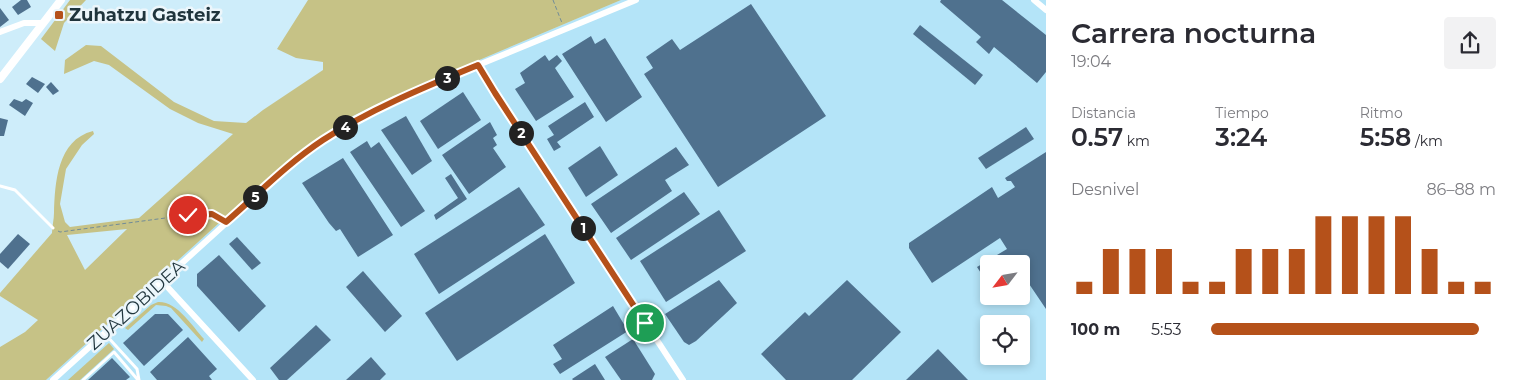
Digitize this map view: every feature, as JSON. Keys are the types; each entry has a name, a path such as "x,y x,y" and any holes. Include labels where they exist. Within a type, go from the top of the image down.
{"street":[{"path":"0,79 61,0"},
{"name":"ZUAZOBIDEA","path":"54,380 226,222 288,167 321,141 352,122 389,104 636,0"},
{"path":"1034,0 1046,10"},
{"path":"0,32 24,23 42,23"},
{"path":"478,65 683,380"},
{"path":"162,281 253,380"}],"lane":[{"path":"0,186 15,190 53,228"},
{"path":"104,334 137,369 139,380"},
{"path":"83,380 114,352 139,380"}],"path":[{"path":"553,0 563,30"},
{"path":"53,228 60,232 188,215 212,214 226,222"}],"shaded area":[{"path":"70,0 86,0 64,23 55,51 41,39"},
{"path":"308,0 621,0 392,97 353,116 294,155 46,380 0,380 0,347 25,332 38,320 0,296 0,293 52,233 57,176 65,153 72,143 81,136 93,131 94,134 82,145 66,169 60,204 65,222 70,227 139,218 233,134 198,123 170,109 109,65 94,61 64,74 65,60 86,45 101,46 174,102 214,121 246,123 323,70 323,62 296,58 277,49","holes":["127,229 85,270 67,235"]},
{"path":"621,0 1046,0 1046,380 46,380 294,155 353,116 392,97"},
{"path":"158,302 165,303 178,310 204,339 202,342 171,308 166,306 156,305 128,330 125,328 151,305"},
{"path":"109,343 114,349 80,380 68,380"}],"building":[{"path":"21,0 27,0 31,7 18,15 12,7"},
{"path":"941,0 1002,0 1046,35 1046,72 1037,83 994,47 989,54 976,42 981,37 940,2"},
{"path":"751,4 826,116 718,187 644,74 653,68 646,57 672,39 680,50"},
{"path":"0,8 9,20 0,27"},
{"path":"920,25 983,75 975,85 913,34"},
{"path":"591,36 595,44 605,38 642,97 606,122 562,54"},
{"path":"545,55 549,61 557,55 562,61 555,68 574,97 536,121 515,89 525,83 520,73"},
{"path":"32,77 45,84 38,93 26,84"},
{"path":"51,82 59,91 53,95 46,87"},
{"path":"463,92 481,120 438,149 420,121"},
{"path":"14,99 22,102 26,99 33,103 25,116 9,105"},
{"path":"585,102 594,117 557,142 561,147 554,151 547,139 554,135 548,126"},
{"path":"406,116 432,161 412,175 381,130"},
{"path":"0,118 8,120 4,136 0,136"},
{"path":"490,122 497,135 493,138 497,145 493,148 506,167 469,194 442,155"},
{"path":"1026,127 1034,139 986,169 978,158"},
{"path":"367,141 371,148 379,142 425,211 401,227 350,152"},
{"path":"600,146 618,175 586,197 568,168"},
{"path":"676,147 689,165 665,180 672,191 611,233 591,204"},
{"path":"1046,152 1046,309 1030,285 1030,255 997,255 1007,249 1000,238 932,283 909,248 909,243 992,187 998,198 1015,187 1011,181 1007,181 1005,178"},
{"path":"343,158 393,235 358,257 340,229 336,231 329,223 302,183"},
{"path":"451,174 467,199 436,220 434,215 458,198 445,178"},
{"path":"519,187 545,225 439,294 414,254"},
{"path":"684,192 700,214 631,260 616,238"},
{"path":"719,210 746,251 666,302 640,261"},
{"path":"18,234 30,244 8,269 0,262 0,254"},
{"path":"545,234 575,283 457,361 425,313"},
{"path":"237,237 261,263 252,270 229,244"},
{"path":"219,255 266,306 239,332 197,286 197,274"},
{"path":"363,271 402,316 385,332 346,287"},
{"path":"719,280 737,303 696,341 689,345 684,342 665,314"},
{"path":"847,280 901,332 852,380 786,380 761,354 805,312 809,316"},
{"path":"613,306 628,331 560,374 553,364 562,359 553,345"},
{"path":"155,314 168,314 183,330 144,366 123,343"},
{"path":"316,325 331,340 287,380 279,380 270,368"},
{"path":"188,337 217,369 209,376 212,380 157,380 150,372"},
{"path":"633,339 655,374 652,380 621,380 605,357"},
{"path":"938,349 968,380 906,380"},
{"path":"371,357 386,374 380,380 346,380"},
{"path":"112,358 130,377 126,380 88,380"},
{"path":"595,364 605,380 572,379"}],"place":[{"name":"Zuhatzu Gasteiz","path":"59,15"}],"route":[{"path":"188,215 212,214 226,222 288,167 321,141 352,122 389,104 478,65 645,323"}]}
